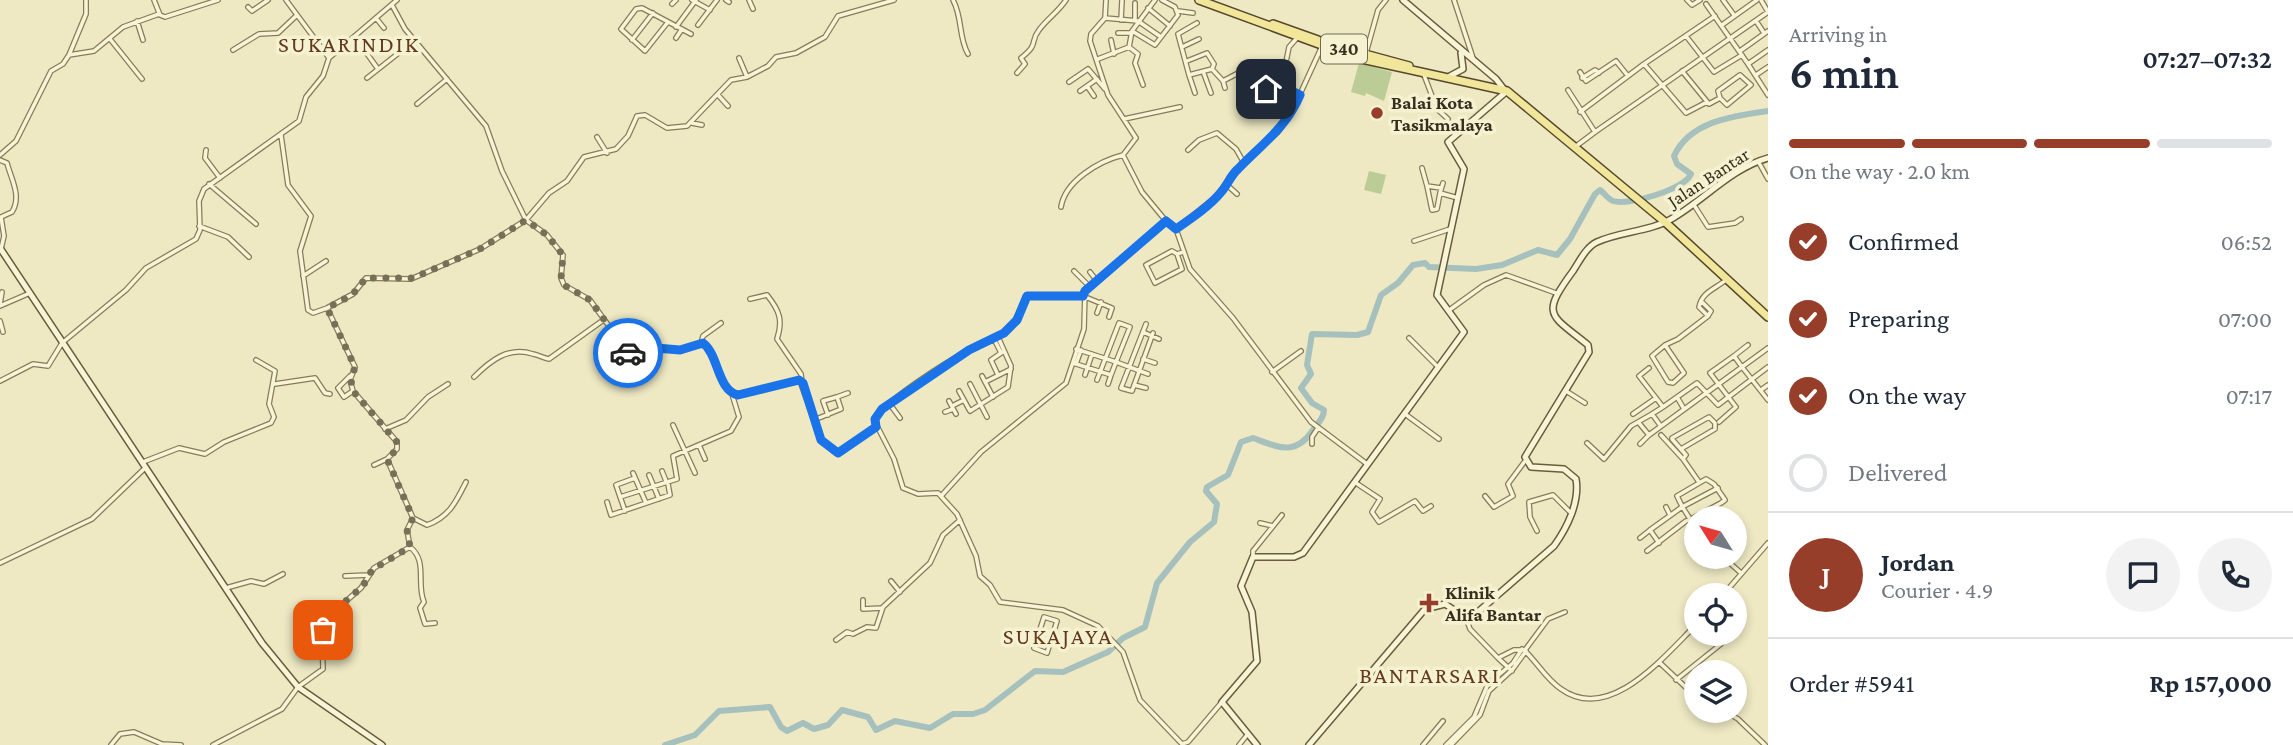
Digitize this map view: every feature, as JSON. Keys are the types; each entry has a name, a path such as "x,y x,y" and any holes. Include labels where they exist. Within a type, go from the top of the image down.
{"main road":[{"path":"1199,0 1297,38 1323,44"},
{"name":"340","path":"1209,0 1323,44 1424,75 1484,85"},
{"name":"340","path":"1323,44 1396,66 1484,85"},
{"path":"1484,85 1505,89 1665,222 1768,317"}],"street":[{"path":"0,155 16,141 51,71 63,64 69,55 86,14 86,0"},
{"path":"154,0 159,14"},
{"path":"69,55 94,51 123,27 137,21 159,14 172,16 218,0"},
{"path":"248,7 251,11 268,0"},
{"path":"286,0 329,58"},
{"path":"698,25 717,0"},
{"path":"750,0 753,9"},
{"path":"692,123 731,80 747,77 776,57 798,52 825,37 838,16 894,0"},
{"path":"953,0 962,24 960,36 968,54"},
{"path":"1017,73 1025,64 1021,58 1034,48 1038,32 1055,16 1066,0"},
{"path":"1106,0 1105,18 1091,36 1107,90"},
{"path":"1121,20 1122,0"},
{"path":"1129,47 1131,32 1137,19 1155,0"},
{"path":"1161,0 1176,9 1194,13"},
{"path":"1118,33 1131,32 1152,46 1170,26 1176,9 1173,0"},
{"path":"1365,55 1378,10 1386,0"},
{"path":"1253,557 1302,555 1464,332 1437,295 1464,167 1449,141 1505,89 1403,0"},
{"path":"1454,0 1474,61"},
{"path":"1688,0 1692,5 1700,0"},
{"path":"1723,0 1735,16"},
{"path":"1741,0 1746,7"},
{"path":"1575,147 1768,12 1759,0 1722,25"},
{"path":"676,27 694,1 710,10"},
{"path":"0,381 33,364 48,366 62,343 126,290 146,268 196,239 200,197 209,184 300,120 306,97 323,76 329,58 393,2 405,29 491,133 502,171 526,220 547,235 561,252 564,285 590,300 602,321 633,356 656,348 681,350 701,343"},
{"path":"1135,3 1137,19"},
{"path":"1706,4 1766,86 1768,95"},
{"path":"667,22 646,51 622,31 622,26 638,8 653,13 691,34"},
{"path":"1149,8 1170,26"},
{"path":"632,40 653,13"},
{"path":"233,50 259,34 278,33 296,16"},
{"path":"1580,112 1715,16"},
{"path":"376,18 384,29"},
{"path":"1105,18 1137,19 1161,37"},
{"path":"1686,36 1714,72 1766,32 1756,20"},
{"path":"137,21 144,40"},
{"path":"1195,93 1178,33 1197,23"},
{"path":"676,38 682,29"},
{"path":"354,37 378,69"},
{"path":"1182,47 1199,38"},
{"path":"1259,84 1283,65 1288,58 1289,47 1297,38"},
{"path":"110,39 142,79"},
{"path":"1111,40 1114,54"},
{"path":"1176,229 1210,203 1244,163 1275,136 1290,116 1323,44"},
{"path":"1098,59 1129,47"},
{"path":"1129,47 1138,54 1135,62 1143,85"},
{"path":"1450,76 1463,69 1463,57 1459,50"},
{"path":"1748,64 1768,50"},
{"path":"367,78 400,52"},
{"path":"1187,61 1207,53 1214,64 1212,71"},
{"path":"739,58 747,77"},
{"path":"1580,72 1582,78 1595,70 1599,73 1616,61 1628,76"},
{"path":"1644,64 1687,113 1720,98"},
{"path":"1223,81 1244,70 1278,96 1290,70 1283,65"},
{"path":"1756,75 1768,67"},
{"path":"1061,206 1063,194 1069,187 1102,162 1123,155 1136,140 1107,90 1088,69 1069,82"},
{"path":"1189,75 1212,71"},
{"path":"1212,71 1223,81 1225,88"},
{"path":"1682,71 1707,102"},
{"path":"1204,73 1211,93"},
{"path":"1266,89 1272,75"},
{"path":"1424,75 1437,109 1448,119"},
{"path":"1740,75 1751,85 1727,105 1720,98 1718,91 1740,75"},
{"path":"417,104 447,79"},
{"path":"1080,91 1097,79"},
{"path":"1087,86 1094,96"},
{"path":"1284,87 1300,95"},
{"path":"1568,90 1595,132"},
{"path":"718,95 728,106"},
{"path":"1124,119 1180,107"},
{"path":"281,135 288,185 311,216 300,251 309,312 327,308 352,295 366,278 413,278 470,254 526,220 549,193 567,181 584,158 607,153 623,142 639,115 645,115 669,128 692,123 702,125"},
{"path":"1188,150 1199,140 1216,133 1236,149 1244,163"},
{"path":"597,137 607,153"},
{"path":"206,150 205,158 220,178"},
{"path":"1123,155 1142,192 1176,229 1191,269 1233,318 1272,372 1317,427 1368,464"},
{"name":"Jalan Bantar","path":"1556,293 1594,244 1665,222 1758,161 1768,158"},
{"path":"0,160 7,163 14,179 17,201 12,212 1,217 4,236 1,252 224,589 298,687 382,745"},
{"path":"1758,161 1768,179"},
{"path":"1422,168 1432,210 1437,209 1441,188"},
{"path":"209,184 256,224"},
{"path":"1227,185 1237,194"},
{"path":"1427,186 1441,188 1458,198"},
{"path":"1430,202 1438,202"},
{"path":"1694,205 1708,227 1735,223 1741,219"},
{"path":"1109,317 1112,308 1083,296 1027,296 1017,320 996,338 969,350 889,403 877,414 876,427 894,459 903,488 916,494 942,495 981,452 1065,385 1084,329 1083,296 1166,221"},
{"path":"199,226 228,237 249,257"},
{"path":"1414,241 1450,229"},
{"path":"1177,254 1182,268 1156,284 1146,265 1172,251 1177,254 1183,252"},
{"path":"303,276 326,261"},
{"path":"1074,271 1090,287"},
{"path":"1090,272 1097,281"},
{"path":"1448,310 1484,285 1506,275 1556,293 1552,305 1556,320 1589,348 1588,356 1525,461 1508,484 1513,496 1492,507 1485,496"},
{"path":"1665,345 1684,373 1673,383 1668,382 1652,356 1665,345 1678,339 1708,316 1699,307 1701,301 1706,293 1727,279"},
{"path":"0,305 2,292"},
{"path":"0,305 30,293"},
{"path":"750,299 768,296 779,311 782,328 777,339 801,374 821,440 836,453 876,427"},
{"path":"1097,313 1101,302"},
{"path":"327,308 355,367 337,389 344,397 353,391"},
{"path":"0,321 3,332"},
{"path":"474,377 491,360 504,354 528,353 549,359 602,321"},
{"path":"701,343 703,336 721,323"},
{"path":"1097,380 1119,324 1159,339"},
{"path":"1146,324 1121,387 1131,391 1153,335"},
{"path":"1108,384 1130,327"},
{"path":"959,391 970,411 1008,388 1011,369 996,338"},
{"path":"1409,338 1437,366"},
{"path":"621,498 679,478 671,457 737,425 739,417 732,394 711,352 701,343"},
{"path":"1719,422 1736,408 1710,373 1748,345"},
{"path":"1640,444 1660,426 1768,348"},
{"path":"1079,349 1148,374"},
{"path":"1272,372 1301,351"},
{"path":"998,375 991,360 1003,352"},
{"path":"1085,375 1092,354"},
{"path":"1734,356 1768,400"},
{"path":"1143,359 1155,363"},
{"path":"0,563 92,519 143,466 179,448 203,455 224,442 269,425 274,419 269,404 275,384 275,372 256,360"},
{"path":"1074,363 1111,375"},
{"path":"1587,443 1604,459 1630,427 1697,383 1716,405 1768,367"},
{"path":"1649,368 1639,376 1662,407"},
{"path":"985,382 1011,369"},
{"path":"351,374 353,391 397,444 388,462"},
{"path":"982,376 993,397"},
{"path":"275,384 315,378 325,393 330,394"},
{"path":"732,394 740,395 796,380 802,382"},
{"path":"385,429 406,419 448,384"},
{"path":"970,384 987,417"},
{"path":"1134,384 1146,388"},
{"path":"1760,390 1768,385"},
{"path":"1565,391 1585,403"},
{"path":"828,415 823,401 848,393"},
{"path":"814,421 841,408 837,397"},
{"path":"1677,397 1684,409"},
{"path":"1633,414 1656,398"},
{"path":"945,412 951,405 964,400"},
{"path":"889,403 900,418"},
{"path":"951,405 956,414"},
{"path":"1639,410 1645,419"},
{"path":"1404,413 1439,439"},
{"path":"1652,414 1660,426"},
{"path":"1681,449 1715,429 1715,423 1709,417 1672,439 1686,455 1683,459"},
{"path":"1639,423 1649,435"},
{"path":"673,425 695,473"},
{"path":"1312,444 1317,427"},
{"path":"1661,435 1699,482"},
{"path":"699,444 705,459"},
{"path":"1466,618 1492,601 1554,546 1571,513 1577,495 1574,476 1563,469 1535,469 1525,461"},
{"path":"374,465 388,462"},
{"path":"388,462 413,518 427,525 442,518 452,509 466,482"},
{"path":"607,502 612,515 671,494 662,471"},
{"path":"625,511 617,484 634,475 646,504"},
{"path":"649,475 659,499"},
{"path":"1684,510 1677,496 1706,479 1718,488 1725,500 1714,506"},
{"path":"1356,482 1380,499 1372,512 1379,522 1415,501 1423,511 1432,506"},
{"path":"1640,538 1682,507 1718,488"},
{"path":"942,495 960,520 977,559 980,575 999,601 1004,605 1053,608 1095,623 1116,644 1147,709 1180,743 1186,744 1257,661 1252,612 1241,586 1253,551 1282,515"},
{"path":"1537,531 1530,517 1529,502 1553,495 1571,513"},
{"path":"1666,508 1671,515"},
{"path":"413,518 407,530 410,547 419,555 422,577 419,592 424,602 420,608 421,616 426,624 435,623"},
{"path":"835,640 846,632 853,634 867,627 875,628 882,608 930,564 943,535 960,520"},
{"path":"1260,523 1273,526"},
{"path":"1647,551 1684,524"},
{"path":"1650,530 1659,543"},
{"path":"1733,583 1768,543"},
{"path":"213,745 282,709 298,687 324,667 323,630 337,609 361,588 369,575 410,547"},
{"path":"1737,569 1741,573"},
{"path":"345,576 354,573 369,575"},
{"path":"224,589 251,581 264,584 283,574"},
{"path":"891,581 900,592"},
{"path":"863,600 863,609 882,608"},
{"path":"1309,745 1425,609 1445,604 1466,618 1470,629 1509,669"},
{"path":"1051,618 1053,608"},
{"path":"1448,745 1474,720 1488,684 1509,669 1548,619 1565,612"},
{"path":"1042,618 1051,618 1057,621 1048,652 1035,650 1042,618"},
{"path":"1498,658 1514,650 1524,650 1551,681 1566,692 1580,697 1623,692 1684,637"},
{"path":"1675,679 1718,646"},
{"path":"1659,662 1684,687"},
{"path":"1223,702 1257,745"},
{"path":"1423,745 1443,721"},
{"path":"1742,723 1765,745"},
{"path":"111,745 120,734 134,732 162,744 181,745"},
{"path":"1239,745 1247,735"},
{"path":"1191,739 1197,745"}],"green space":[{"path":"1359,63 1392,72 1384,101 1366,93 1365,96 1351,92"},
{"path":"1369,171 1386,175 1381,194 1364,190"}],"waterway":[{"path":"665,745 695,735 719,711 770,707 781,727 787,731 803,723 814,729 828,725 842,710 868,717 876,730 895,721 930,728 953,714 973,714 985,710 1035,671 1063,672 1108,652 1123,638 1145,627 1157,583 1190,542 1214,522 1217,504 1206,491 1207,487 1228,475 1241,442 1253,438 1278,447 1293,447 1306,438 1323,416 1324,410 1312,403 1301,388 1311,374 1307,365 1312,334 1357,335 1368,332 1381,295 1398,283 1413,265 1425,263 1429,267 1476,269 1502,265 1538,250 1557,255 1600,190 1611,200 1621,202 1643,199 1679,185 1691,174 1677,164 1674,156 1681,144 1691,135 1714,122 1768,111"}],"way so far":[{"path":"323,630 339,607 363,586 372,570 410,547 407,530 413,518 387,459 396,450 397,442 353,391 351,374 355,367 327,308 352,295 366,278 413,278 480,249 498,235 526,220 547,235 563,255 561,278 564,285 590,300 602,321 628,353"}],"place":[{"name":"Balai Kota Tasikmalaya","path":"1377,113"},
{"name":"Klinik Alifa Bantar","path":"1429,603"}],"district":[{"name":"SUKARINDIK","path":"349,44"},
{"name":"SUKAJAYA","path":"1058,636"},
{"name":"BANTARSARI","path":"1430,675"}],"route":[{"path":"628,353 635,357 656,348 680,350 703,343 711,352 729,391 738,395 799,380 803,383 806,401 821,440 838,453 876,427 875,419 882,409 969,350 1004,333 1017,320 1027,296 1083,296 1085,291 1166,221 1176,229 1210,203 1223,191 1233,174 1275,136 1290,116 1300,95 1284,87 1278,96 1266,89"}]}
